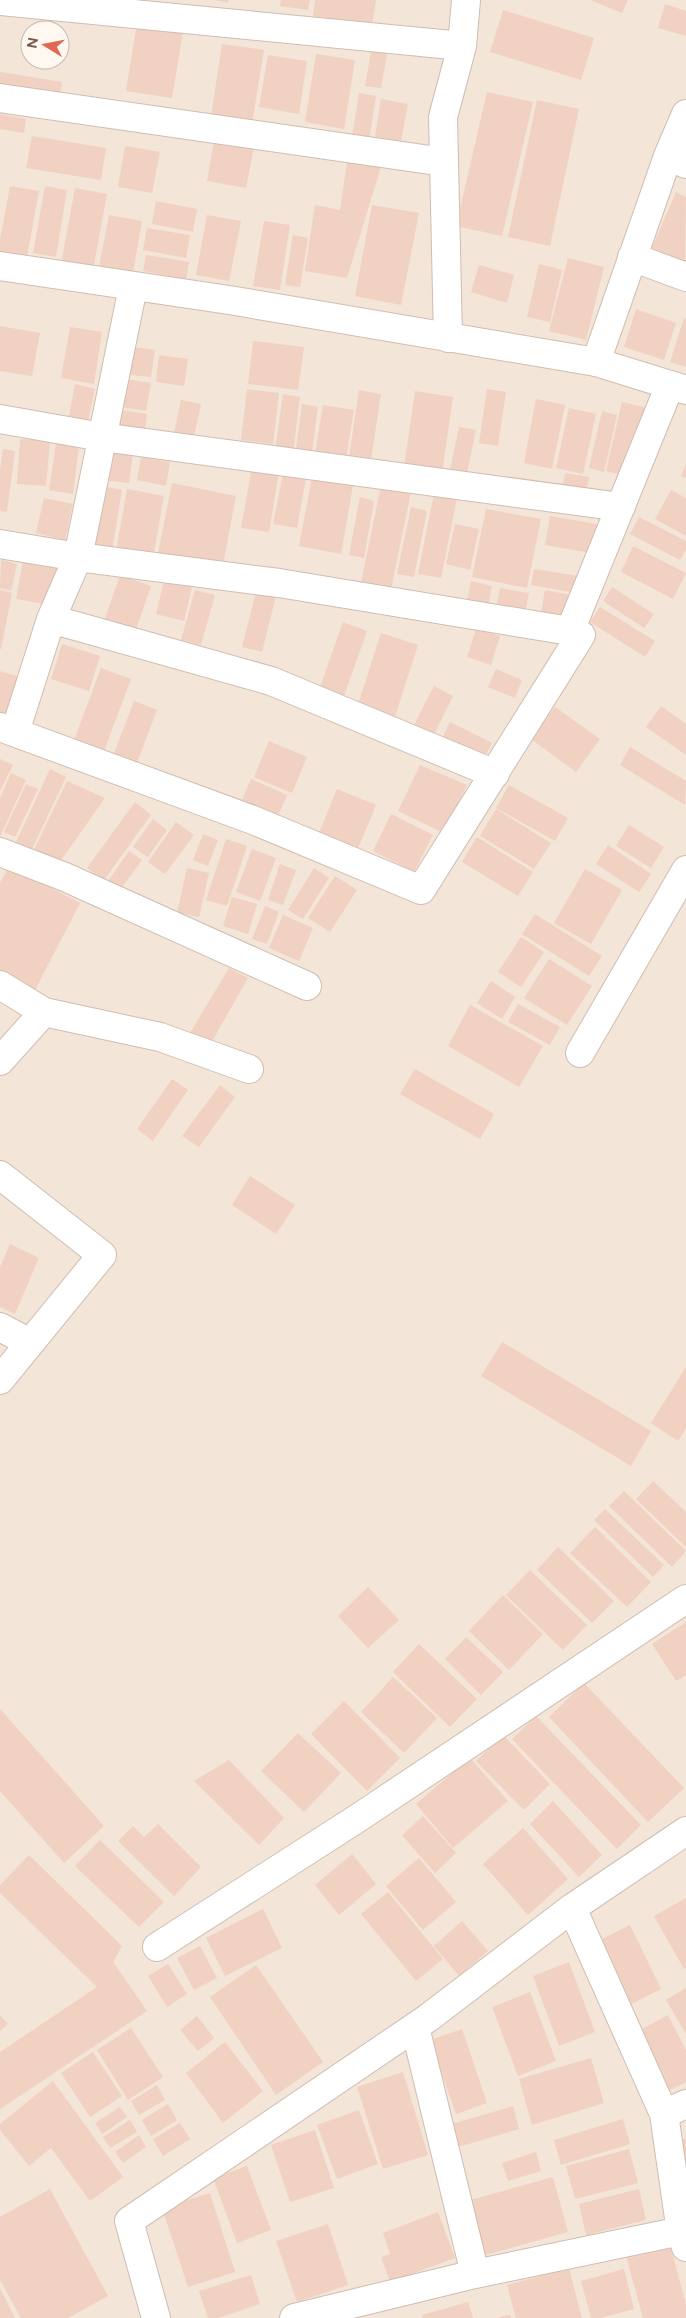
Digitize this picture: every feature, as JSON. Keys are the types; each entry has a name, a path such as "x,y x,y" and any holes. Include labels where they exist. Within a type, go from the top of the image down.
{"street":[{"path":"448,338 443,117 462,46 466,0"},
{"path":"0,1 462,46"},
{"path":"0,98 444,162"},
{"path":"596,362 632,258 677,160 686,114"},
{"path":"632,258 686,277"},
{"path":"0,266 229,300 596,362 678,387 621,507 570,631"},
{"path":"0,544 78,557 279,583 570,631 581,635 421,890 254,820 8,729 51,619 78,557 133,287"},
{"path":"0,419 102,437 621,507"},
{"path":"51,619 271,681 495,774"},
{"path":"0,852 65,877 307,986"},
{"path":"580,1053 685,875"},
{"path":"0,985 44,1012 160,1037 250,1069"},
{"path":"0,1061 44,1012"},
{"path":"0,1175 102,1255 0,1380"},
{"path":"0,1327 30,1343"},
{"path":"157,1947 358,1818 686,1599"},
{"path":"156,2318 128,2221 415,2027 572,1908 686,1831"},
{"path":"294,2318 475,2274 684,2236 675,2109 572,1908"},
{"path":"415,2027 475,2274"}],"shaded area":[{"path":"0,0 686,0 686,2318 0,2318"}],"building":[{"path":"215,0 228,0 228,3"},
{"path":"281,0 310,0 308,10 280,6"},
{"path":"315,0 376,0 372,25 313,16"},
{"path":"590,0 628,0 622,13"},
{"path":"665,4 686,11 686,36 658,28"},
{"path":"503,10 594,38 581,80 490,52"},
{"path":"137,23 183,31 172,98 126,91"},
{"path":"222,44 264,50 252,124 211,117"},
{"path":"372,46 388,49 381,88 365,86"},
{"path":"316,54 355,60 344,129 305,122"},
{"path":"268,55 307,61 299,114 259,107"},
{"path":"0,72 62,82 59,101 0,91"},
{"path":"487,92 533,102 502,236 456,226"},
{"path":"359,93 376,96 369,140 352,137"},
{"path":"381,99 408,104 401,141 375,137"},
{"path":"537,100 579,109 550,246 508,237"},
{"path":"0,114 26,119 24,133 0,129"},
{"path":"32,136 106,148 101,180 26,168"},
{"path":"214,140 254,147 246,188 207,181"},
{"path":"125,146 160,152 152,193 118,187"},
{"path":"348,156 383,160 347,278 305,271 315,205 340,210"},
{"path":"10,186 39,191 26,262 0,258 0,240"},
{"path":"45,186 67,190 56,257 33,253"},
{"path":"75,188 107,194 93,270 61,264"},
{"path":"676,192 686,197 685,263 652,248"},
{"path":"156,201 197,209 193,232 152,224"},
{"path":"372,205 419,213 401,305 355,296"},
{"path":"109,215 142,221 133,273 99,267"},
{"path":"207,215 241,221 229,281 196,275"},
{"path":"264,221 290,225 280,290 253,286"},
{"path":"147,228 190,235 186,258 143,250"},
{"path":"293,235 308,238 300,287 285,285"},
{"path":"146,255 189,262 186,279 143,271"},
{"path":"568,258 604,267 586,340 549,331"},
{"path":"539,264 562,270 550,322 527,317"},
{"path":"479,265 514,275 507,303 471,292"},
{"path":"636,309 676,323 664,360 624,347"},
{"path":"684,318 686,318 686,367 670,362"},
{"path":"0,326 40,333 32,376 0,371"},
{"path":"70,327 102,332 94,384 61,378"},
{"path":"253,341 304,347 298,390 248,384"},
{"path":"125,346 155,350 151,377 121,374"},
{"path":"159,355 188,359 184,386 156,382"},
{"path":"119,378 151,383 146,411 115,406"},
{"path":"75,384 95,389 88,421 69,416"},
{"path":"247,389 279,393 273,444 241,440"},
{"path":"487,389 506,392 498,446 479,443"},
{"path":"359,390 381,394 371,460 349,457"},
{"path":"415,391 453,397 441,480 403,474"},
{"path":"283,394 300,397 293,454 275,451"},
{"path":"536,399 565,405 552,469 524,463"},
{"path":"181,400 201,404 193,441 173,438"},
{"path":"622,402 647,408 631,477 606,471"},
{"path":"302,404 318,407 312,452 296,449"},
{"path":"323,405 354,410 346,458 315,453"},
{"path":"569,408 596,414 583,474 556,468"},
{"path":"114,409 147,414 145,431 112,427"},
{"path":"602,411 617,415 604,472 589,468"},
{"path":"459,427 476,430 466,478 449,474"},
{"path":"20,439 50,441 46,486 17,484"},
{"path":"56,443 79,446 73,494 49,490"},
{"path":"3,449 15,451 7,512 0,511 0,470"},
{"path":"106,450 133,454 129,483 102,480"},
{"path":"141,457 170,462 166,486 137,480"},
{"path":"686,464 686,478 681,476"},
{"path":"252,467 279,472 269,532 241,528"},
{"path":"313,472 354,480 341,554 299,546"},
{"path":"565,473 589,477 585,498 561,493"},
{"path":"283,474 306,478 297,528 273,524"},
{"path":"382,481 412,487 389,599 359,592"},
{"path":"172,483 236,496 221,575 156,563"},
{"path":"97,485 122,490 112,551 87,547"},
{"path":"127,489 164,496 153,558 116,551"},
{"path":"671,490 686,498 686,536 655,519"},
{"path":"434,493 457,498 441,578 418,574"},
{"path":"360,497 374,501 364,558 349,555"},
{"path":"44,498 73,504 65,540 36,533"},
{"path":"411,507 427,511 414,577 397,574"},
{"path":"486,509 541,519 527,588 472,577"},
{"path":"550,516 602,525 596,554 545,545"},
{"path":"639,517 686,541 686,549 680,560 630,534"},
{"path":"455,524 479,529 470,570 446,564"},
{"path":"633,546 686,573 673,599 621,572"},
{"path":"24,555 59,561 50,605 16,599"},
{"path":"1,560 17,564 11,591 0,588"},
{"path":"534,569 585,577 582,594 531,585"},
{"path":"120,575 151,586 133,638 102,627"},
{"path":"165,577 193,583 184,621 156,614"},
{"path":"471,581 492,586 487,611 466,606"},
{"path":"612,587 654,614 644,628 603,601"},
{"path":"500,588 529,593 525,614 496,609"},
{"path":"0,590 12,593 1,649 0,649"},
{"path":"195,590 215,595 201,645 181,640"},
{"path":"545,590 576,596 571,624 540,618"},
{"path":"256,592 276,596 262,652 242,647"},
{"path":"600,607 655,641 645,657 590,622"},
{"path":"343,622 367,631 344,696 320,687"},
{"path":"476,629 500,636 491,665 467,657"},
{"path":"381,633 418,645 392,726 355,714"},
{"path":"62,644 100,656 89,691 51,679"},
{"path":"101,668 131,679 103,754 73,743"},
{"path":"496,669 522,680 515,698 488,687"},
{"path":"0,671 30,680 14,727 0,722"},
{"path":"434,686 453,696 434,735 414,725"},
{"path":"134,701 157,710 135,768 112,759"},
{"path":"661,706 686,724 686,755 646,727"},
{"path":"555,707 600,739 576,772 531,739"},
{"path":"450,722 492,743 481,764 440,743"},
{"path":"269,741 307,757 292,793 254,777"},
{"path":"630,747 686,781 685,805 620,765"},
{"path":"0,759 13,765 0,791"},
{"path":"420,765 467,785 444,833 398,811"},
{"path":"50,769 66,777 32,849 16,842"},
{"path":"11,773 26,780 0,837 0,798"},
{"path":"251,779 287,795 278,816 242,800"},
{"path":"67,781 105,798 57,866 32,854"},
{"path":"26,784 38,789 15,837 4,832"},
{"path":"509,785 568,818 555,841 496,808"},
{"path":"337,789 376,805 355,856 316,840"},
{"path":"135,802 151,815 104,880 87,868"},
{"path":"496,809 551,843 534,869 480,836"},
{"path":"391,814 433,835 414,872 373,851"},
{"path":"153,819 167,830 148,857 133,847"},
{"path":"176,822 194,835 165,874 148,862"},
{"path":"629,825 664,847 651,868 616,846"},
{"path":"203,834 218,840 208,866 193,860"},
{"path":"477,837 533,872 518,896 462,862"},
{"path":"226,839 247,846 227,906 206,900"},
{"path":"608,845 651,874 639,892 596,864"},
{"path":"252,849 276,858 260,901 236,892"},
{"path":"129,851 142,860 120,890 108,881"},
{"path":"280,864 296,870 283,905 268,900"},
{"path":"9,866 80,903 35,990 0,971 0,883"},
{"path":"187,868 209,873 199,917 177,913"},
{"path":"314,868 329,878 303,919 288,910"},
{"path":"585,869 622,890 591,944 554,923"},
{"path":"335,876 357,890 330,932 308,918"},
{"path":"232,897 257,904 248,934 223,926"},
{"path":"265,906 279,912 267,944 252,939"},
{"path":"535,914 602,956 589,976 522,934"},
{"path":"283,915 313,928 299,961 269,948"},
{"path":"521,937 544,952 521,987 498,972"},
{"path":"549,959 592,986 567,1025 524,998"},
{"path":"229,968 248,978 207,1050 187,1038"},
{"path":"491,981 515,997 502,1019 477,1003"},
{"path":"518,1004 560,1027 550,1045 508,1022"},
{"path":"470,1005 543,1046 519,1087 448,1046"},
{"path":"415,1069 494,1114 480,1139 400,1094"},
{"path":"172,1079 188,1090 153,1141 137,1129"},
{"path":"220,1085 235,1097 199,1147 182,1136"},
{"path":"250,1176 295,1205 276,1234 232,1205"},
{"path":"10,1244 39,1258 15,1314 0,1307 0,1267"},
{"path":"502,1342 651,1431 631,1466 481,1376"},
{"path":"686,1367 686,1428 678,1441 651,1423"},
{"path":"653,1481 686,1512 686,1547 636,1499"},
{"path":"624,1491 686,1551 672,1567 609,1506"},
{"path":"605,1509 664,1565 653,1577 594,1520"},
{"path":"595,1527 651,1582 627,1607 570,1553"},
{"path":"558,1547 614,1601 592,1623 537,1570"},
{"path":"530,1570 587,1625 563,1650 506,1595"},
{"path":"368,1587 399,1620 368,1648 338,1616"},
{"path":"503,1595 543,1634 509,1670 469,1631"},
{"path":"686,1622 686,1675 676,1681 652,1644"},
{"path":"466,1637 503,1672 481,1695 445,1659"},
{"path":"419,1644 477,1699 450,1727 393,1672"},
{"path":"393,1677 437,1718 404,1753 361,1712"},
{"path":"584,1683 684,1788 648,1822 549,1717"},
{"path":"344,1701 400,1758 367,1791 311,1734"},
{"path":"0,1709 104,1826 64,1863 0,1791"},
{"path":"536,1716 641,1825 617,1849 512,1739"},
{"path":"298,1733 341,1773 304,1812 261,1771"},
{"path":"503,1735 550,1784 524,1810 476,1761"},
{"path":"470,1758 508,1801 453,1848 416,1804"},
{"path":"229,1760 284,1818 259,1845 194,1781"},
{"path":"553,1801 602,1855 579,1877 530,1824"},
{"path":"423,1816 456,1853 435,1873 402,1835"},
{"path":"158,1824 201,1867 174,1896 118,1841 133,1826 144,1837"},
{"path":"523,1828 568,1879 528,1915 483,1864"},
{"path":"100,1840 164,1902 139,1927 75,1866"},
{"path":"352,1854 376,1884 339,1915 315,1885"},
{"path":"29,1855 122,1946 113,1962 147,2011 0,2109 0,2052 97,1987 0,1893 0,1885"},
{"path":"419,1858 456,1902 423,1930 386,1886"},
{"path":"388,1892 443,1959 416,1981 361,1914"},
{"path":"686,1898 686,1968 684,1969 654,1916"},
{"path":"263,1909 282,1948 225,1976 206,1938"},
{"path":"462,1921 488,1951 459,1976 434,1946"},
{"path":"630,1925 661,1989 625,2007 594,1943"},
{"path":"200,1946 217,1978 194,1990 177,1958"},
{"path":"569,1962 595,2032 559,2046 533,1976"},
{"path":"168,1964 187,1994 167,2007 148,1976"},
{"path":"256,1965 323,2062 276,2095 210,1997"},
{"path":"686,1988 686,2034 666,2000"},
{"path":"530,1992 556,2061 518,2076 492,2007"},
{"path":"0,2015 8,2024 0,2031"},
{"path":"668,2015 686,2050 686,2082 666,2092 635,2033"},
{"path":"197,2016 214,2038 198,2051 180,2030"},
{"path":"131,2028 163,2077 128,2100 97,2050"},
{"path":"462,2029 487,2103 456,2114 430,2040"},
{"path":"225,2042 263,2091 223,2123 186,2073"},
{"path":"93,2052 122,2096 90,2117 61,2073"},
{"path":"591,2058 604,2103 532,2125 519,2079"},
{"path":"403,2072 428,2155 383,2169 357,2087"},
{"path":"53,2081 123,2177 90,2201 51,2148 29,2166 0,2130 0,2124"},
{"path":"157,2085 165,2100 139,2115 131,2101"},
{"path":"168,2104 177,2120 151,2136 142,2120"},
{"path":"513,2106 519,2129 445,2151 438,2128"},
{"path":"120,2107 127,2117 102,2134 95,2123"},
{"path":"359,2110 378,2164 337,2179 317,2125"},
{"path":"623,2119 630,2144 561,2165 554,2140"},
{"path":"130,2120 137,2132 110,2148 103,2137"},
{"path":"180,2123 190,2139 163,2156 153,2139"},
{"path":"315,2130 334,2188 290,2202 271,2145"},
{"path":"139,2135 146,2147 123,2163 115,2152"},
{"path":"686,2139 686,2172 678,2141"},
{"path":"629,2149 638,2183 575,2199 566,2166"},
{"path":"536,2152 541,2171 508,2181 502,2163"},
{"path":"247,2166 271,2230 237,2243 213,2178"},
{"path":"553,2177 568,2232 482,2256 467,2201"},
{"path":"50,2189 108,2296 68,2318 21,2318 0,2280 0,2217"},
{"path":"639,2189 646,2220 586,2235 579,2204"},
{"path":"210,2193 235,2272 188,2287 162,2208"},
{"path":"438,2212 455,2258 390,2282 381,2257 390,2254 383,2233"},
{"path":"328,2224 348,2285 297,2302 276,2241"},
{"path":"670,2244 686,2305 686,2318 643,2318 626,2256"},
{"path":"569,2268 582,2318 516,2318 507,2285"},
{"path":"624,2269 634,2309 601,2318 591,2318 581,2281"},
{"path":"251,2275 260,2304 218,2318 208,2318 199,2291"},
{"path":"0,2288 15,2318 0,2318"},
{"path":"468,2302 473,2318 423,2318 422,2315"},
{"path":"510,2315 511,2318 499,2318 499,2317"}]}
